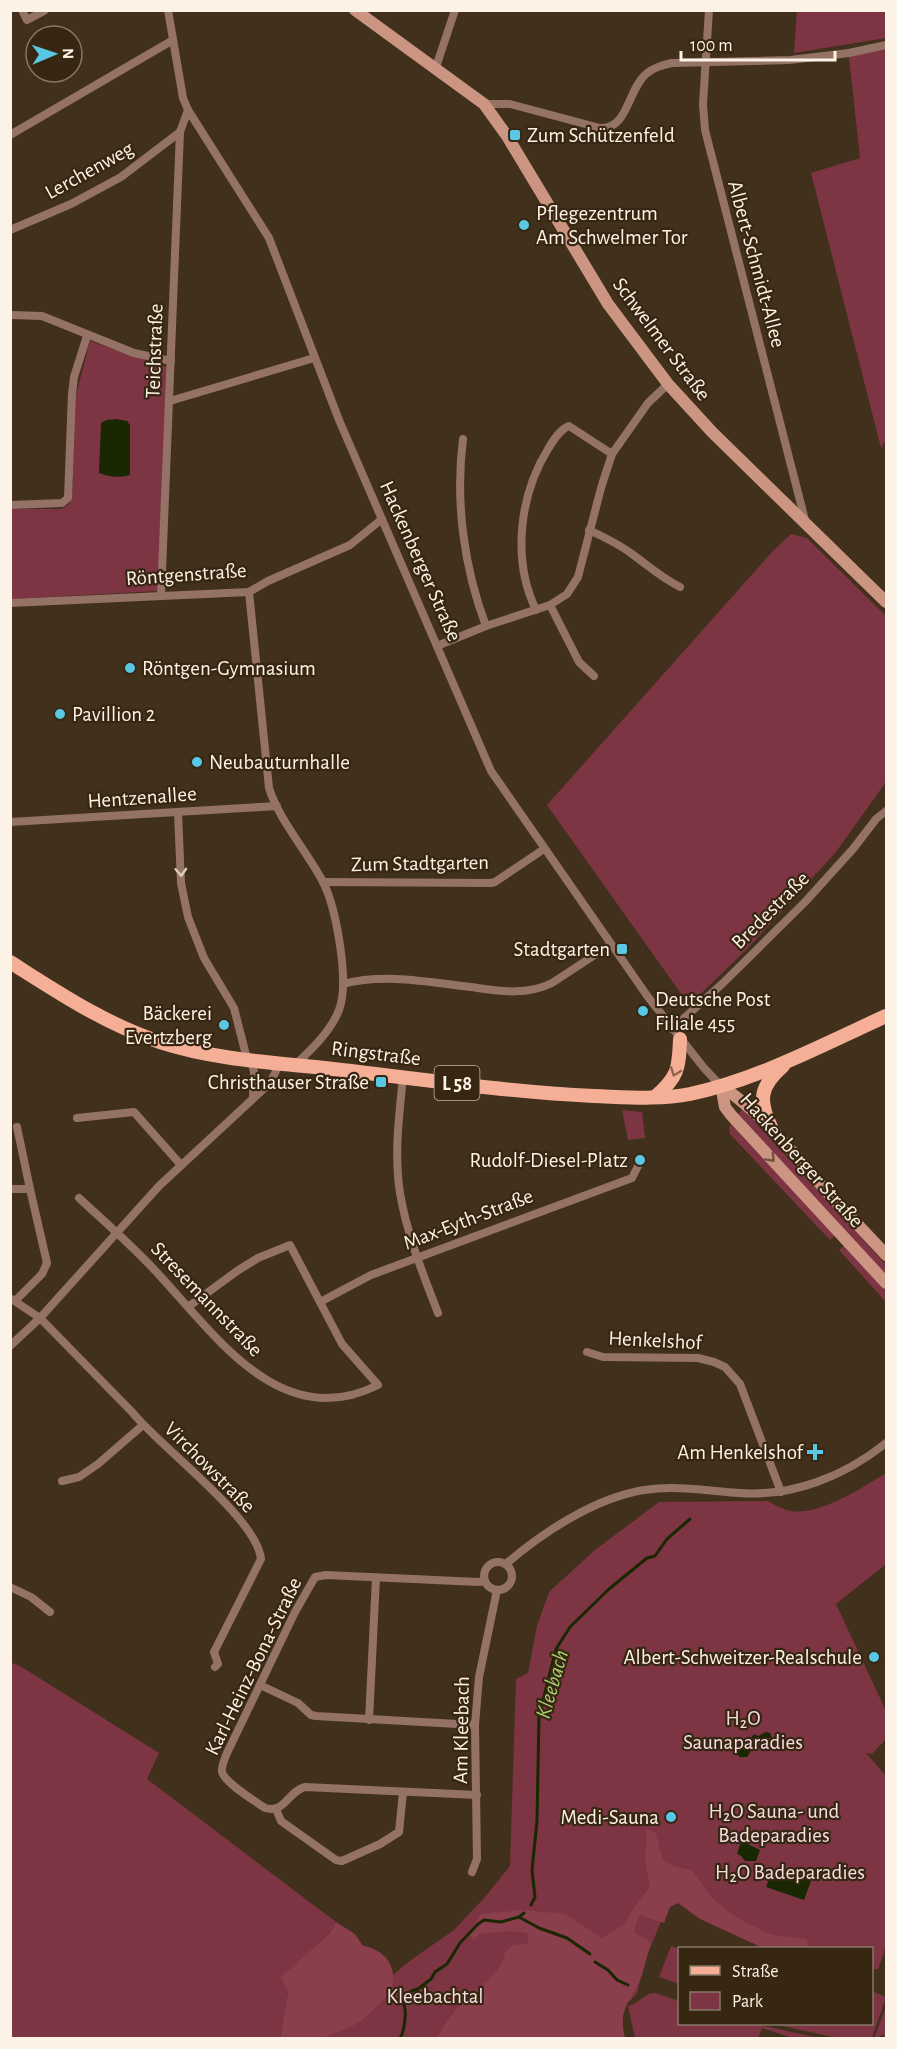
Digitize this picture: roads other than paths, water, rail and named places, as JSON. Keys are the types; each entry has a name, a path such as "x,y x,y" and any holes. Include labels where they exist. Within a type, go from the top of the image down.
{"main road":[{"name":"Ringstraße","path":"10,962 85,1010 125,1030 178,1047 249,1060 564,1095 655,1097 685,1095 721,1086 786,1062 886,1016"},
{"path":"655,1097 669,1084 678,1069 676,1034"},
{"path":"771,1127 763,1110 763,1097 772,1076 786,1062"}],"street":[{"path":"22,10 27,20 44,11"},
{"name":"Hackenberger Straße","path":"168,10 181,88 188,110 268,237 314,358 491,771 610,945 676,1034 721,1086 736,1095 771,1127 886,1255"},
{"name":"Schwelmer Straße","path":"355,10 484,104 509,139 608,304 669,384 712,432 886,602"},
{"path":"435,70 455,10"},
{"name":"Albert-Schmidt-Allee","path":"709,10 703,115 709,150 806,523"},
{"path":"10,135 173,40"},
{"path":"484,104 510,104 609,129 622,117 646,74 661,66 672,63 790,60 849,53 886,45"},
{"name":"Teichstraße","path":"161,595 180,132 188,110"},
{"name":"Lerchenweg","path":"10,230 71,204 122,177 180,132"},
{"path":"10,315 42,316 134,353 171,361"},
{"path":"10,505 62,503 68,498 72,394 74,377 87,336"},
{"path":"170,401 314,358"},
{"path":"437,646 486,626 550,605 567,594 574,584 612,454 648,403 669,384"},
{"path":"536,610 525,582 522,536 528,492 539,465 561,430 569,426 612,454"},
{"path":"463,439 460,466 464,537 476,594 486,626"},
{"name":"Röntgenstraße","path":"10,603 249,592 268,581 350,545 382,519"},
{"path":"589,530 609,539 632,554 661,578 680,587"},
{"path":"249,592 269,788 277,806 323,882 334,919 343,984 341,1004 334,1019 310,1051 296,1064"},
{"path":"550,605 579,662 594,676"},
{"name":"Hentzenallee","path":"10,822 277,806"},
{"name":"Bredestraße","path":"676,1034 722,984 805,902 853,849 876,819 886,811"},
{"path":"178,813 182,883 188,917 204,958 234,1008 254,1072 253,1098"},
{"name":"Zum Stadtgarten","path":"323,882 490,883 544,849"},
{"path":"343,984 372,979 405,979 526,992 552,983 610,945"},
{"path":"10,1346 40,1318 135,1211 270,1083 276,1071 277,1062"},
{"path":"403,1077 397,1138 398,1172 404,1212 438,1312"},
{"name":"Hackenberger Straße","path":"721,1086 725,1107 731,1115 886,1283"},
{"path":"77,1118 134,1112 181,1165"},
{"path":"13,1299 42,1274 46,1263 17,1127"},
{"name":"Max-Eyth-Straße","path":"320,1302 371,1275 632,1178 640,1162"},
{"path":"10,1189 30,1189"},
{"path":"79,1198 117,1233"},
{"name":"Stresemannstraße","path":"117,1233 238,1360 256,1375 299,1395 331,1399 357,1395 378,1385 342,1344 320,1302"},
{"path":"188,1307 258,1258 290,1245 320,1302"},
{"name":"Virchowstraße","path":"13,1299 40,1318 143,1425 167,1445 232,1511 256,1542 261,1552 260,1564 214,1652 218,1664 215,1667"},
{"name":"Henkelshof","path":"587,1352 603,1357 698,1358 725,1367 740,1384 781,1492"},
{"path":"62,1481 79,1477 98,1464 143,1425"},
{"path":"506,1564 512,1573 510,1583 502,1590 490,1587 485,1581 486,1571 492,1564 506,1564 590,1507 610,1498 656,1488 680,1487 740,1493 781,1492 836,1474 874,1453 886,1443"},
{"name":"Karl-Heinz-Bona-Straße","path":"276,1809 264,1808 228,1781 222,1773 223,1764 295,1612 315,1577 326,1575 485,1581"},
{"path":"369,1720 376,1578"},
{"path":"10,1587 31,1597 50,1612"},
{"name":"Am Kleebach","path":"472,1872 477,1859 478,1677 497,1590"},
{"path":"260,1685 298,1703 311,1715 476,1725"},
{"path":"403,1792 399,1832 380,1844 342,1861 336,1860 281,1821 276,1809 300,1788 305,1787 477,1795"}],"waterway":[{"name":"Kleebach","path":"531,1905 535,1897 532,1870 537,1821 539,1716 556,1649 570,1627 609,1589 647,1558 655,1556 667,1539 690,1519"},
{"name":"Kleebach","path":"400,2038 405,2022 404,2006 411,1991 418,1989 447,1964 460,1943 478,1924 484,1920 501,1922 519,1917 524,1913"},
{"path":"519,1917 539,1928 567,1938 590,1954"},
{"path":"595,1962 608,1970 617,1980 628,1985"}],"place":[{"name":"Zum Schützenfeld","path":"515,135"},
{"name":"Pflegezentrum Am Schwelmer Tor","path":"524,225"},
{"name":"Röntgen-Gymnasium","path":"130,668"},
{"name":"Pavillion 2","path":"60,714"},
{"name":"Neubauturnhalle","path":"197,762"},
{"name":"Stadtgarten","path":"622,949"},
{"name":"Deutsche Post Filiale 455","path":"643,1011"},
{"name":"Bäckerei Evertzberg","path":"224,1025"},
{"name":"Christhauser Straße","path":"381,1082"},
{"name":"Rudolf-Diesel-Platz","path":"640,1160"},
{"name":"Am Henkelshof","path":"815,1452"},
{"name":"Albert-Schweitzer-Realschule","path":"874,1657"},
{"name":"Medi-Sauna","path":"671,1817"}],"park label":[{"name":"H₂O Saunaparadies","path":"743,1730"},
{"name":"H₂O Sauna- und Badeparadies","path":"774,1823"},
{"name":"H₂O Badeparadies","path":"790,1872"},
{"name":"Kleebachtal","path":"435,1996"}]}
